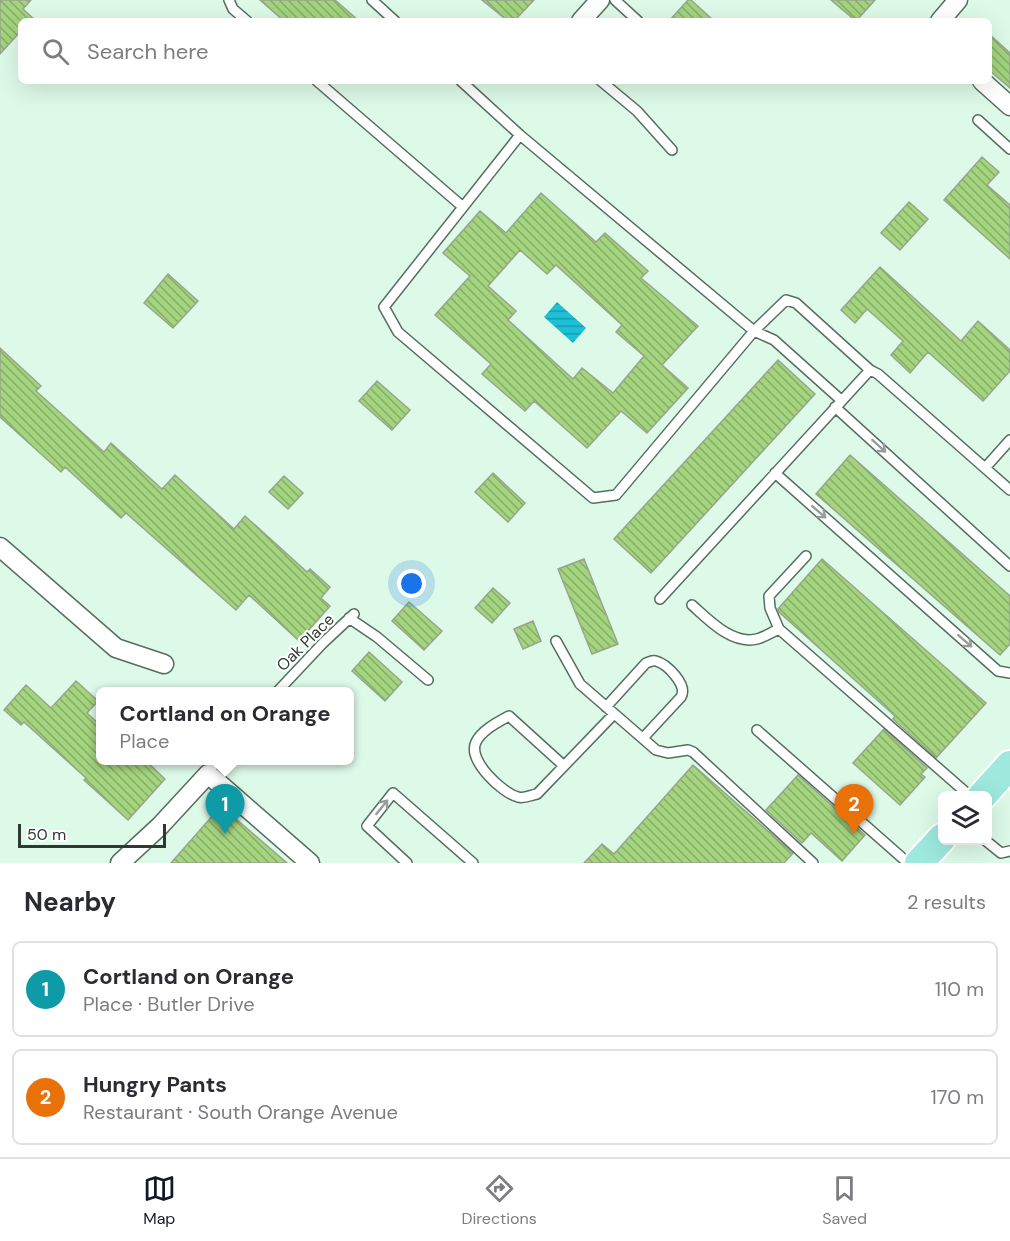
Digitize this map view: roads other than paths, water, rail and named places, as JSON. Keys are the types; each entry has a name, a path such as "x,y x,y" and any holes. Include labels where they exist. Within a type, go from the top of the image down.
{"main road":[{"path":"986,791 1010,765"},
{"path":"919,863 938,842"}],"street":[{"path":"584,18 600,0"},
{"path":"943,18 958,0"},
{"path":"985,84 1010,106"},
{"path":"0,546 116,648 164,664"},
{"path":"120,863 160,826 212,767 310,863"}],"lane":[{"path":"229,0 233,9 244,18"},
{"path":"372,0 392,18"},
{"path":"615,0 635,18"},
{"path":"320,84 463,207"},
{"path":"463,84 520,135 754,331 774,340 838,404 1010,566"},
{"path":"605,84 637,111 672,150"},
{"path":"978,120 1010,149"},
{"path":"520,135 384,307 398,332 593,498 616,495 754,331 786,300 796,303 1010,490"},
{"path":"660,599 870,370"},
{"path":"985,468 1010,440"},
{"path":"775,473 998,671 1010,673"},
{"path":"807,556 769,596 770,609 779,629 965,791"},
{"path":"692,605 719,629 739,638 756,639 779,629"},
{"name":"Oak Place","path":"282,687 352,616 428,680"},
{"path":"556,641 580,684 614,714 656,750 668,753 688,750 693,752 813,863"},
{"path":"606,707 646,663 657,662 679,679 684,692 681,697 643,738"},
{"path":"563,765 509,716 488,729 476,741 474,752 478,764 505,791 520,798 537,794 614,714"},
{"path":"757,730 908,863"},
{"path":"407,863 366,826 393,793 473,863"},
{"path":"992,845 1001,853 1010,851"}],"water":[{"path":"557,302 586,328 573,343 544,317"}],"place":[{"name":"Cortland on Orange","path":"225,834"},
{"name":"Hungry Pants","path":"854,834"}]}
